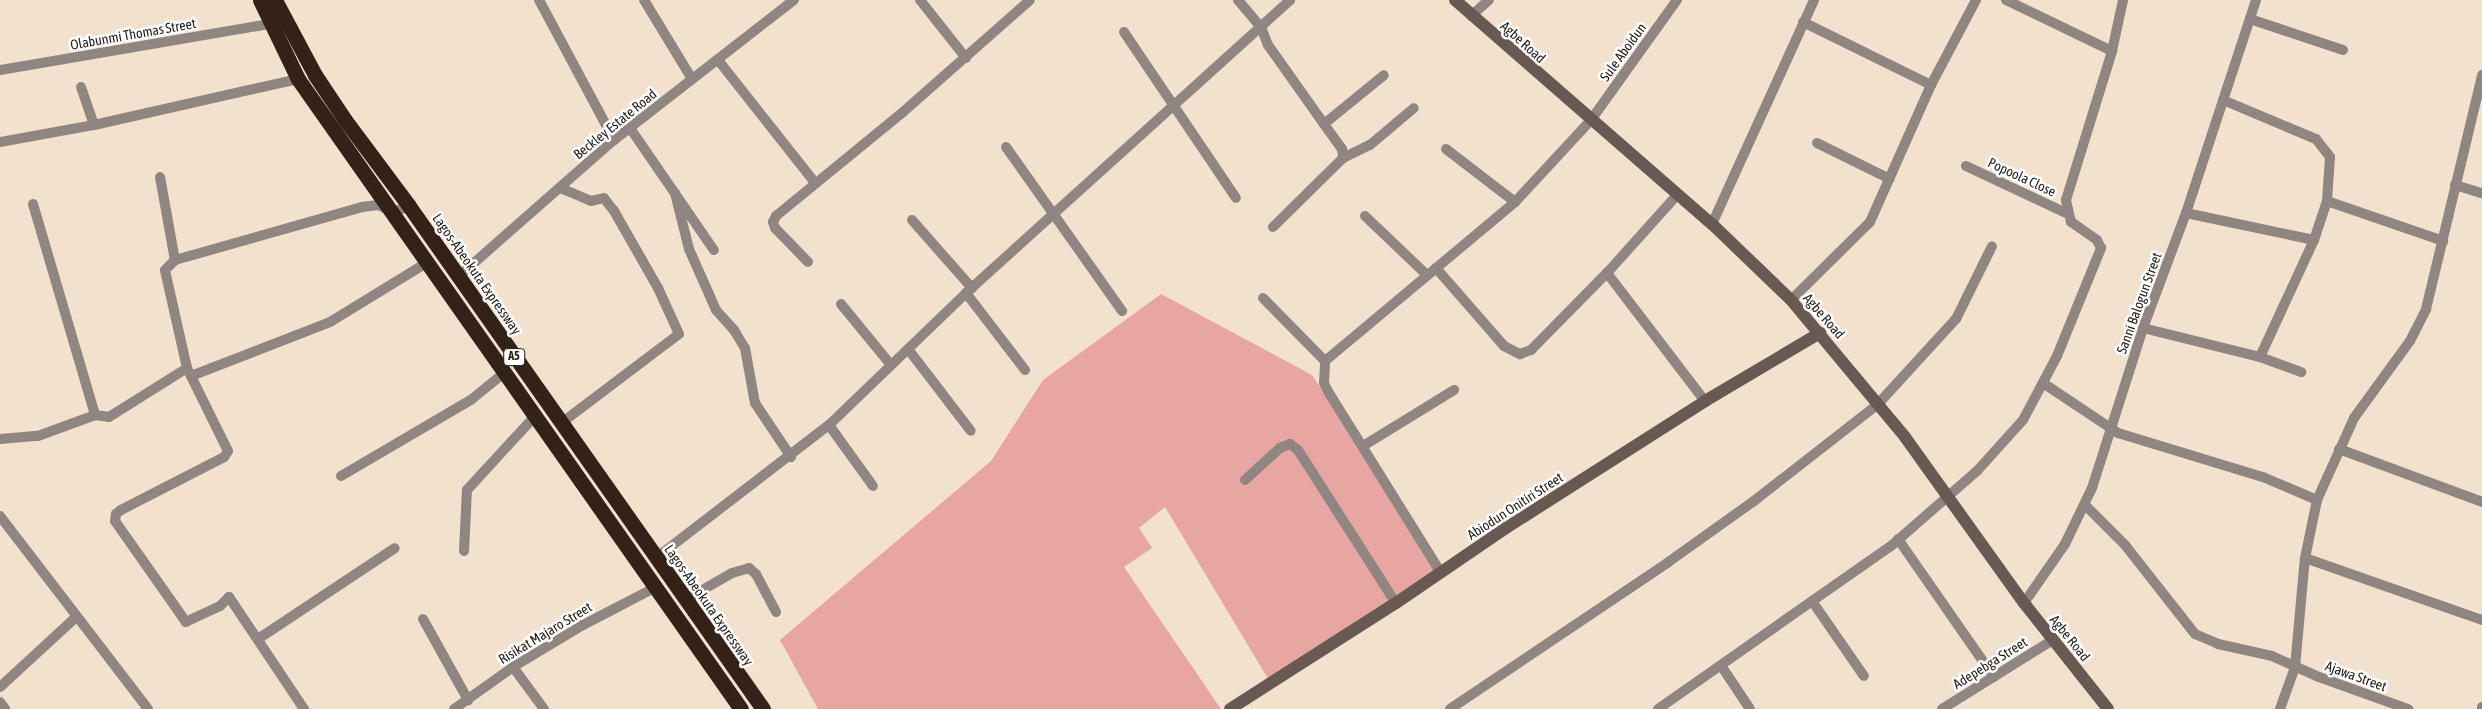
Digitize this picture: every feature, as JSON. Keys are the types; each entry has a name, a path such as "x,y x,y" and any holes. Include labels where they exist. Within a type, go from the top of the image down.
{"highway":[{"name":"A5","path":"260,0 298,79 394,212 654,588 741,709"},
{"name":"Lagos-Abeokuta Expressway","path":"276,0 315,75 459,276 560,424 763,709"}],"street":[{"path":"539,0 614,140"},
{"path":"644,0 692,79"},
{"name":"Beckley Estate Road","path":"459,276 614,140 794,0"},
{"path":"920,0 966,58"},
{"path":"808,262 772,222 815,182 966,58 1030,0"},
{"path":"1238,0 1261,27 1268,45 1342,149 1343,158"},
{"path":"656,558 791,456 828,425 969,290 1174,107 1290,0"},
{"name":"Agbe Road","path":"1455,0 1471,16 1712,224 1791,300 1820,332 1878,404 2024,603 2104,708"},
{"path":"1471,16 1489,0"},
{"name":"Sule Aboidun","path":"1325,361 1515,202 1591,120 1677,0"},
{"path":"1712,224 1814,0"},
{"path":"1791,300 1864,230 1890,179 1931,85 1976,0"},
{"path":"2006,0 2112,51"},
{"path":"1658,709 1722,667 1812,601 1857,572 1977,471 2023,420 2043,383 2102,248 2097,240 2071,222 2066,213 2066,200 2112,51 2123,0"},
{"name":"Sanni Balogun Street","path":"2024,603 2065,544 2085,505 2143,328 2186,213 2256,0"},
{"path":"2250,19 2343,50"},
{"path":"1803,22 1931,85"},
{"name":"Olabunmi Thomas Street","path":"0,70 270,24"},
{"path":"1124,32 1236,198"},
{"path":"718,60 815,182"},
{"path":"2280,709 2295,667 2305,558 2317,500 2354,418 2410,341 2426,309 2482,74"},
{"path":"1324,124 1384,75"},
{"path":"0,142 94,125 298,79"},
{"path":"81,87 94,125"},
{"path":"2222,100 2316,138 2330,157 2328,201 2314,240 2260,357"},
{"path":"1273,227 1343,158 1370,145 1414,108"},
{"path":"630,128 714,250"},
{"path":"1817,143 1890,179"},
{"path":"1006,147 1052,216 1122,311"},
{"path":"1446,149 1515,202"},
{"name":"Popoola Close","path":"1966,166 2066,213"},
{"path":"160,177 175,260"},
{"path":"2455,185 2482,194"},
{"path":"560,188 591,201 604,198 614,210 658,288 679,334 560,424"},
{"path":"675,193 689,249 716,310 734,330 745,348 755,403 791,456"},
{"path":"1436,268 1504,346 1520,354 1531,350 1607,273 1678,194"},
{"path":"2328,201 2443,241"},
{"path":"33,204 95,415"},
{"path":"304,709 229,597 220,606 186,622 115,521 116,514 121,510 224,457 228,451 189,372 165,270 175,260 362,207 378,205 394,212 409,206"},
{"path":"2186,213 2314,240"},
{"path":"1365,216 1427,274"},
{"path":"912,220 969,290 1025,370"},
{"path":"1450,709 1668,563 1754,501 1878,404 1956,318 1992,246"},
{"path":"0,439 38,436 95,415 109,417 189,372 330,322 428,262"},
{"path":"1607,273 1705,401"},
{"path":"1264,298 1325,361 1324,383 1441,573"},
{"path":"841,304 891,365"},
{"path":"2143,328 2260,357 2301,372"},
{"name":"Abiodun Onitiri Street","path":"1230,709 1396,604 1705,401 1820,332"},
{"path":"908,349 971,431"},
{"path":"341,476 450,413 505,372"},
{"path":"2043,383 2109,429 2263,477 2317,500"},
{"path":"1363,446 1454,390"},
{"path":"464,551 467,490 535,416"},
{"path":"828,425 873,486"},
{"path":"1245,480 1280,448 1290,444 1298,450 1396,604"},
{"path":"2339,450 2482,502"},
{"name":"Ajawa Street","path":"2085,505 2124,545 2195,634 2218,644 2272,656 2295,667 2408,709"},
{"path":"0,516 148,709"},
{"path":"1898,539 1994,677"},
{"path":"258,639 396,548"},
{"path":"2305,558 2482,620"},
{"path":"685,600 737,571 749,568 756,574 776,612"},
{"name":"Risikat Majaro Street","path":"454,709 513,667 583,625 654,588"},
{"path":"1812,601 1864,676"},
{"path":"0,688 76,617"},
{"path":"423,619 468,700"},
{"name":"Adepebga Street","path":"1942,709 1955,706 1994,677 2052,640"},
{"path":"513,667 544,709"},
{"path":"1722,667 1750,709"},
{"path":"0,702 5,709"}],"shaded area":[{"path":"1161,294 1312,375 1439,570 1270,682 1165,507 1139,528 1152,548 1124,567 1221,709 818,709 780,640 991,461 1043,380"}]}
